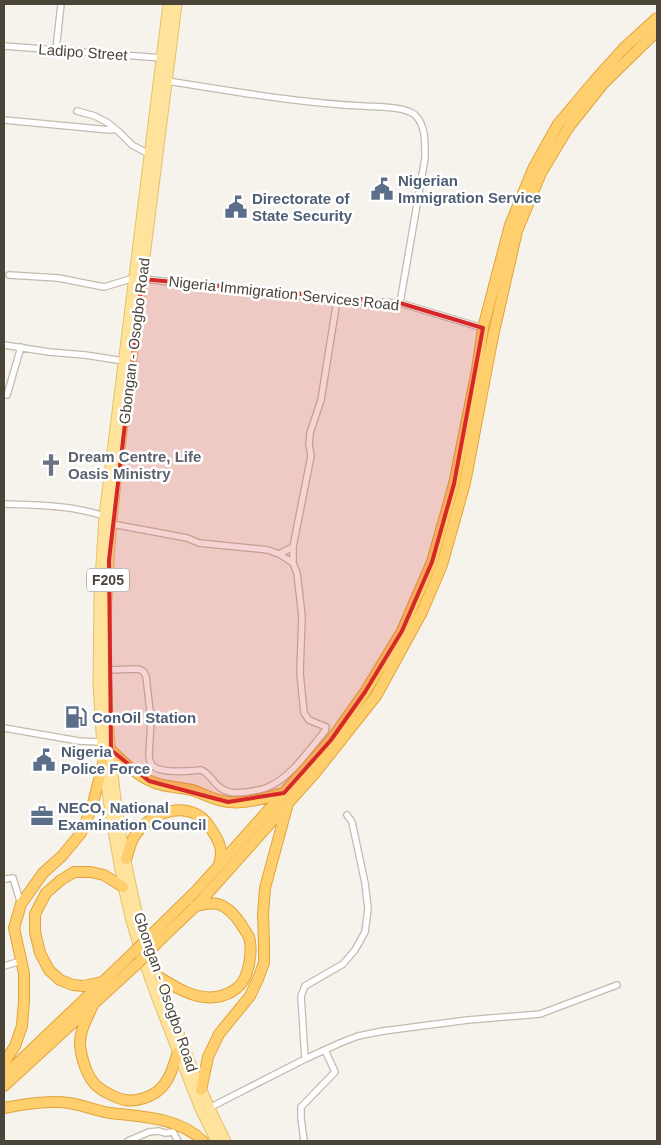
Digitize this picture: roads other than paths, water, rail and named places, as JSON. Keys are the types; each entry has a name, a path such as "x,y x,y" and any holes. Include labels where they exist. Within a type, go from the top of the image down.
{"highway":[{"path":"4,1086 138,964 155,937 330,740 365,692 402,632 432,562 454,484 477,370 483,328 510,225 533,168 558,124 624,48 657,18"},
{"path":"4,1076 132,953 195,906 315,773 376,696 422,612 442,565 465,483 517,231 541,173 568,128 603,84 657,33"},
{"path":"111,750 132,770 149,781 191,790 218,800 241,802 284,793"},
{"path":"4,1063 15,1046 22,1026 24,973 14,928 21,904 43,873 62,856 80,832 92,807 103,764"},
{"path":"201,1090 208,1057 218,1034 250,996 264,963 262,915 265,888 288,804"},
{"path":"126,859 133,838 153,817 175,810 188,811 199,815 209,825 219,843 221,853 219,865"},
{"path":"102,982 83,986 72,985 60,980 49,970 40,953 35,932 35,914 46,893 74,872 90,872 104,875 123,887"},
{"path":"159,977 180,990 198,996 216,997 237,988 248,972 251,949 248,936 236,917 226,907 216,903 195,906"},
{"path":"93,1005 83,1029 80,1044 87,1072 97,1086 111,1094 124,1100 152,1095 168,1081 178,1052"},
{"path":"4,1108 37,1103 69,1103 108,1112 151,1117 177,1124 203,1141"}],"main road":[{"name":"Gbongan - Osogbo Road","path":"168,4 149,154 112,524 108,568 106,670 116,801 137,908 147,945 181,1039 201,1090 226,1141"},
{"name":"Gbongan - Osogbo Road","path":"178,4 138,279 124,361 104,516 99,597 98,684 103,764 123,887 131,921 156,996 200,1109 216,1141"}],"street":[{"path":"56,50 61,4"},
{"name":"Ladipo Street","path":"4,46 162,58"},
{"path":"167,81 330,105 391,108 411,112 416,116 423,130 425,158 400,303"},
{"path":"77,111 95,116 108,123 132,145 149,154"},
{"path":"4,120 115,129"},
{"path":"9,274 58,278 104,287 138,279"},
{"name":"Nigeria Immigration Services Road","path":"138,279 337,300 400,303 483,328"},
{"path":"106,670 138,670 143,671 146,676 151,720 149,755 152,765 157,769 167,771 201,770 225,791 238,793 267,788 284,777 296,766 325,731 326,727 309,720 304,713 300,673 302,616 297,573 293,563 293,547 311,456 310,433 321,400 337,300"},
{"path":"4,345 124,361"},
{"path":"7,395 21,347"},
{"path":"4,504 88,510 104,516"},
{"path":"112,524 187,538 199,543 268,550 279,554 293,563"},
{"path":"279,554 293,547"},
{"path":"4,728 79,741 101,742"},
{"path":"305,1059 301,996 304,986 343,964 355,950 365,932 368,909 365,883 352,822 347,815"},
{"path":"4,879 13,878 21,904"},
{"path":"4,966 21,960"},
{"path":"209,1108 305,1059 358,1036 468,1020 540,1014 617,986"},
{"path":"304,1141 301,1107 334,1072 325,1050"},
{"path":"128,1141 149,1132 159,1131 165,1133 173,1132 178,1141"}],"place":[{"name":"Nigerian Immigration Service","path":"382,189"},
{"name":"Directorate of State Security","path":"236,207"},
{"name":"Dream Centre, Life Oasis Ministry","path":"51,465"},
{"name":"ConOil Station","path":"76,717"},
{"name":"Nigeria Police Force","path":"44,760"},
{"name":"NECO, National Examination Council","path":"42,816"}]}
